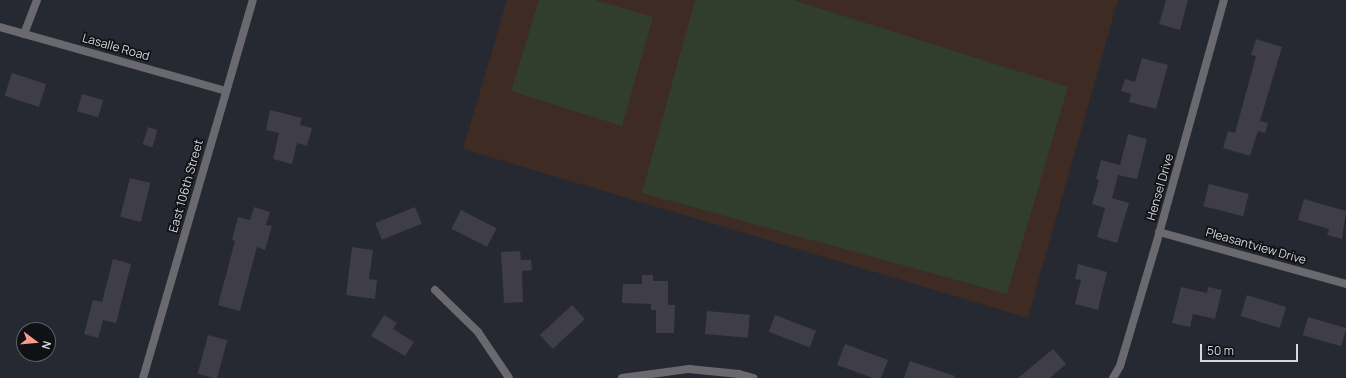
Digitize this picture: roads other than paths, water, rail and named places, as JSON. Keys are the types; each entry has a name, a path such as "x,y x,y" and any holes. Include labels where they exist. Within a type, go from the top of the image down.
{"street":[{"path":"24,34 37,0"},
{"name":"East 106th Street","path":"143,378 253,0"},
{"name":"Hensel Drive","path":"1113,378 1120,366 1224,0"},
{"name":"Lasalle Road","path":"0,27 226,91"},
{"name":"Pleasantview Drive","path":"1159,232 1346,284"},
{"path":"435,290 478,332 509,378"},
{"path":"622,378 689,369 739,374 753,378"}]}
